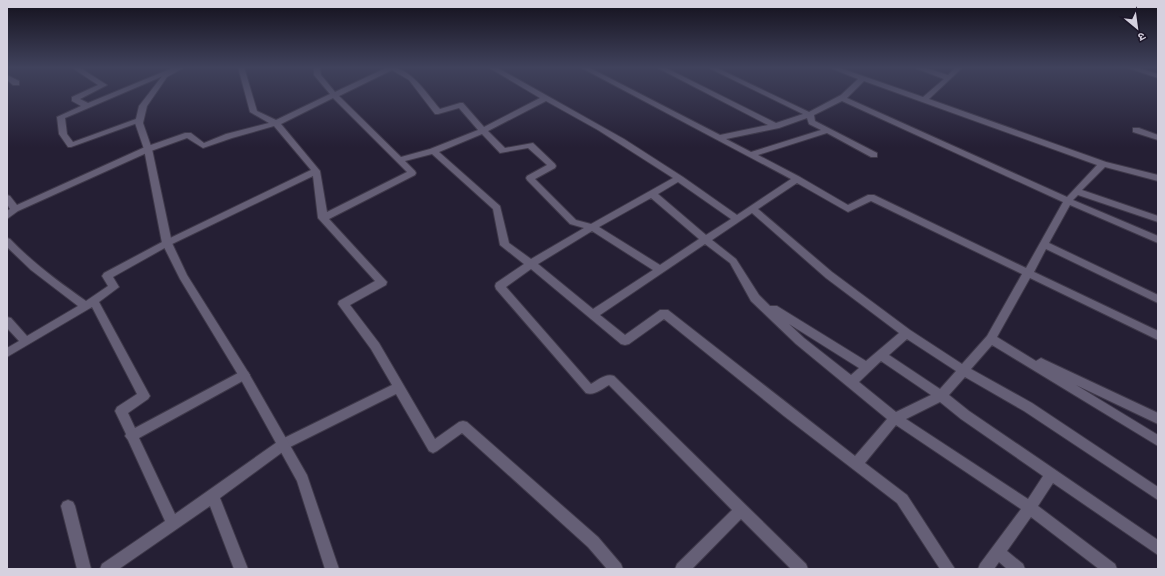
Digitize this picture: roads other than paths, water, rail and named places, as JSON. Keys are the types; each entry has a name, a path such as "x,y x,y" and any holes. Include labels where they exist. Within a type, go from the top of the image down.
{"street":[{"path":"86,94 75,100 87,106"},
{"path":"117,94 61,117 63,134 71,145 139,121"},
{"path":"152,94 143,106 139,121 148,149 167,243 183,276 244,375 303,479 332,569"},
{"path":"249,94 254,112 276,123 316,171 322,218 382,282 343,304 376,346 433,447 463,426 593,542 616,569"},
{"path":"423,94 438,112 460,105 503,151 530,145 552,166 530,178 573,222 592,226 659,269"},
{"path":"538,94 586,120 650,158 736,219"},
{"path":"634,94 797,179 848,209 871,197 1158,336"},
{"path":"712,94 776,126"},
{"path":"768,94 810,115 812,122 826,131 874,155"},
{"path":"719,138 776,126 810,115 841,98 846,94"},
{"path":"907,94 1103,164 1158,178"},
{"path":"924,100 931,94"},
{"path":"7,216 15,209 148,149 188,135 203,146 229,136 276,123 334,95 401,160 412,173 322,218"},
{"path":"401,160 434,151 483,131 545,98"},
{"path":"841,98 1068,201 1158,240"},
{"path":"1136,130 1158,138"},
{"path":"750,155 826,131"},
{"path":"434,151 497,208 505,245 531,264 625,341 664,313 902,499 948,569"},
{"path":"856,464 895,418 941,396 991,339 1068,201 1103,164"},
{"path":"7,353 114,287 107,276 167,243 316,171"},
{"path":"678,178 652,194 592,226 531,264 500,286 590,390 610,379 801,569"},
{"path":"593,314 797,179"},
{"path":"1076,191 1158,219"},
{"path":"652,194 733,261 755,298 800,341 895,418 1030,508 1110,569"},
{"path":"7,198 15,209"},
{"path":"752,209 828,275 906,333 964,371 1028,407 1158,494"},
{"path":"7,241 15,251 41,273 90,303 144,396 121,411 131,436 173,524"},
{"path":"1044,244 1158,298"},
{"path":"755,298 866,367"},
{"path":"7,321 26,341"},
{"path":"851,382 866,367 906,333"},
{"path":"991,339 1158,419"},
{"path":"991,339 1158,442"},
{"path":"881,355 941,396 965,415 1158,548"},
{"path":"131,436 244,375"},
{"path":"107,569 213,496 284,444 398,387"},
{"path":"985,569 1030,508 1052,474"},
{"path":"213,496 241,569"},
{"path":"68,506 84,569"},
{"path":"682,569 742,510"},
{"path":"998,552 1018,569"}]}
